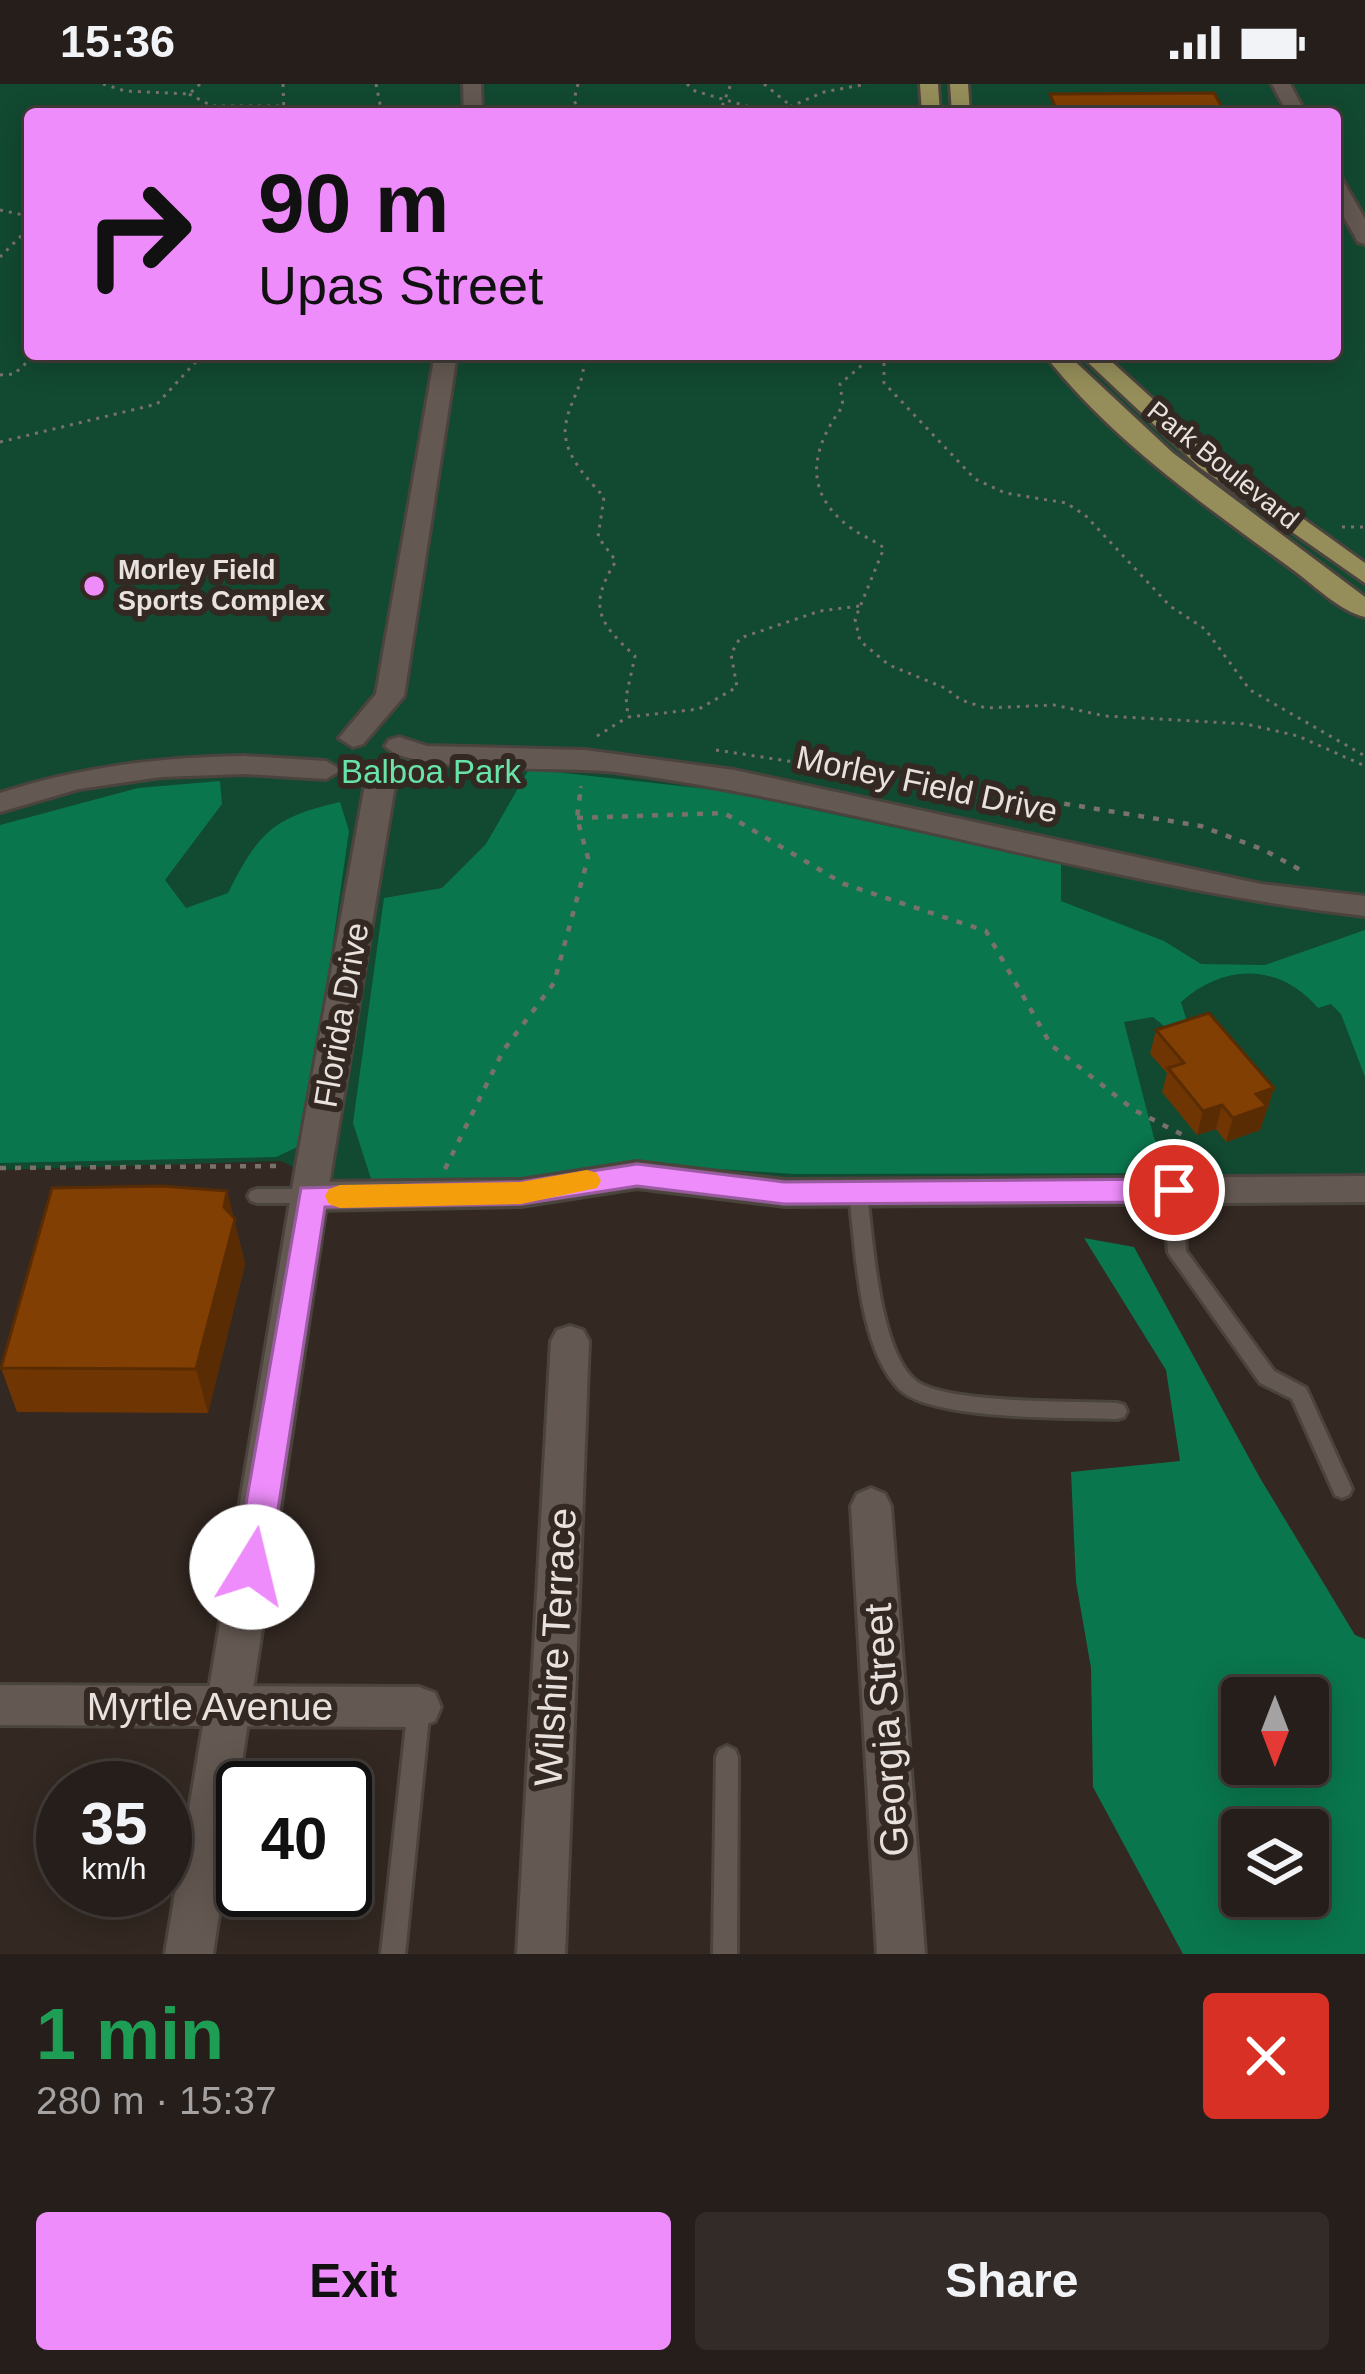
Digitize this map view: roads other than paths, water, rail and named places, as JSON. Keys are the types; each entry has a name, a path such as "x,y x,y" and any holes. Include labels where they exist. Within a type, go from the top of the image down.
{"main road":[{"name":"Park Boulevard","path":"1060,360 1108,410 1192,483 1365,609"},
{"name":"Park Boulevard","path":"1097,360 1208,461 1365,575"}],"street":[{"path":"1341,194 1365,238"},
{"name":"Florida Drive","path":"189,1954 372,834 393,760 389,695 445,360"},
{"path":"338,758 389,695"},
{"path":"0,802 109,774 338,758 393,760 383,736 338,758"},
{"path":"338,758 358,793 372,834"},
{"name":"Morley Field Drive","path":"393,760 585,759 734,779 1261,894 1365,906"},
{"path":"313,1181 450,1197 521,1193 637,1175 784,1193 1365,1189"},
{"name":"Wilshire Terrace","path":"541,1954 570,1340"},
{"name":"Georgia Street","path":"871,1506 901,1954"},
{"name":"Myrtle Avenue","path":"0,1705 419,1707"}],"lane":[{"path":"256,1196 313,1181"},
{"path":"1186,1190 1177,1252 1267,1377 1299,1394 1342,1489"},
{"path":"859,1193 880,1329 895,1368 911,1389 941,1400 1118,1411"},
{"path":"393,1954 419,1707"},
{"path":"725,1954 727,1756"}],"place":[{"name":"Morley Field Sports Complex","path":"94,586"}],"park label":[{"name":"Balboa Park","path":"431,771"}]}
